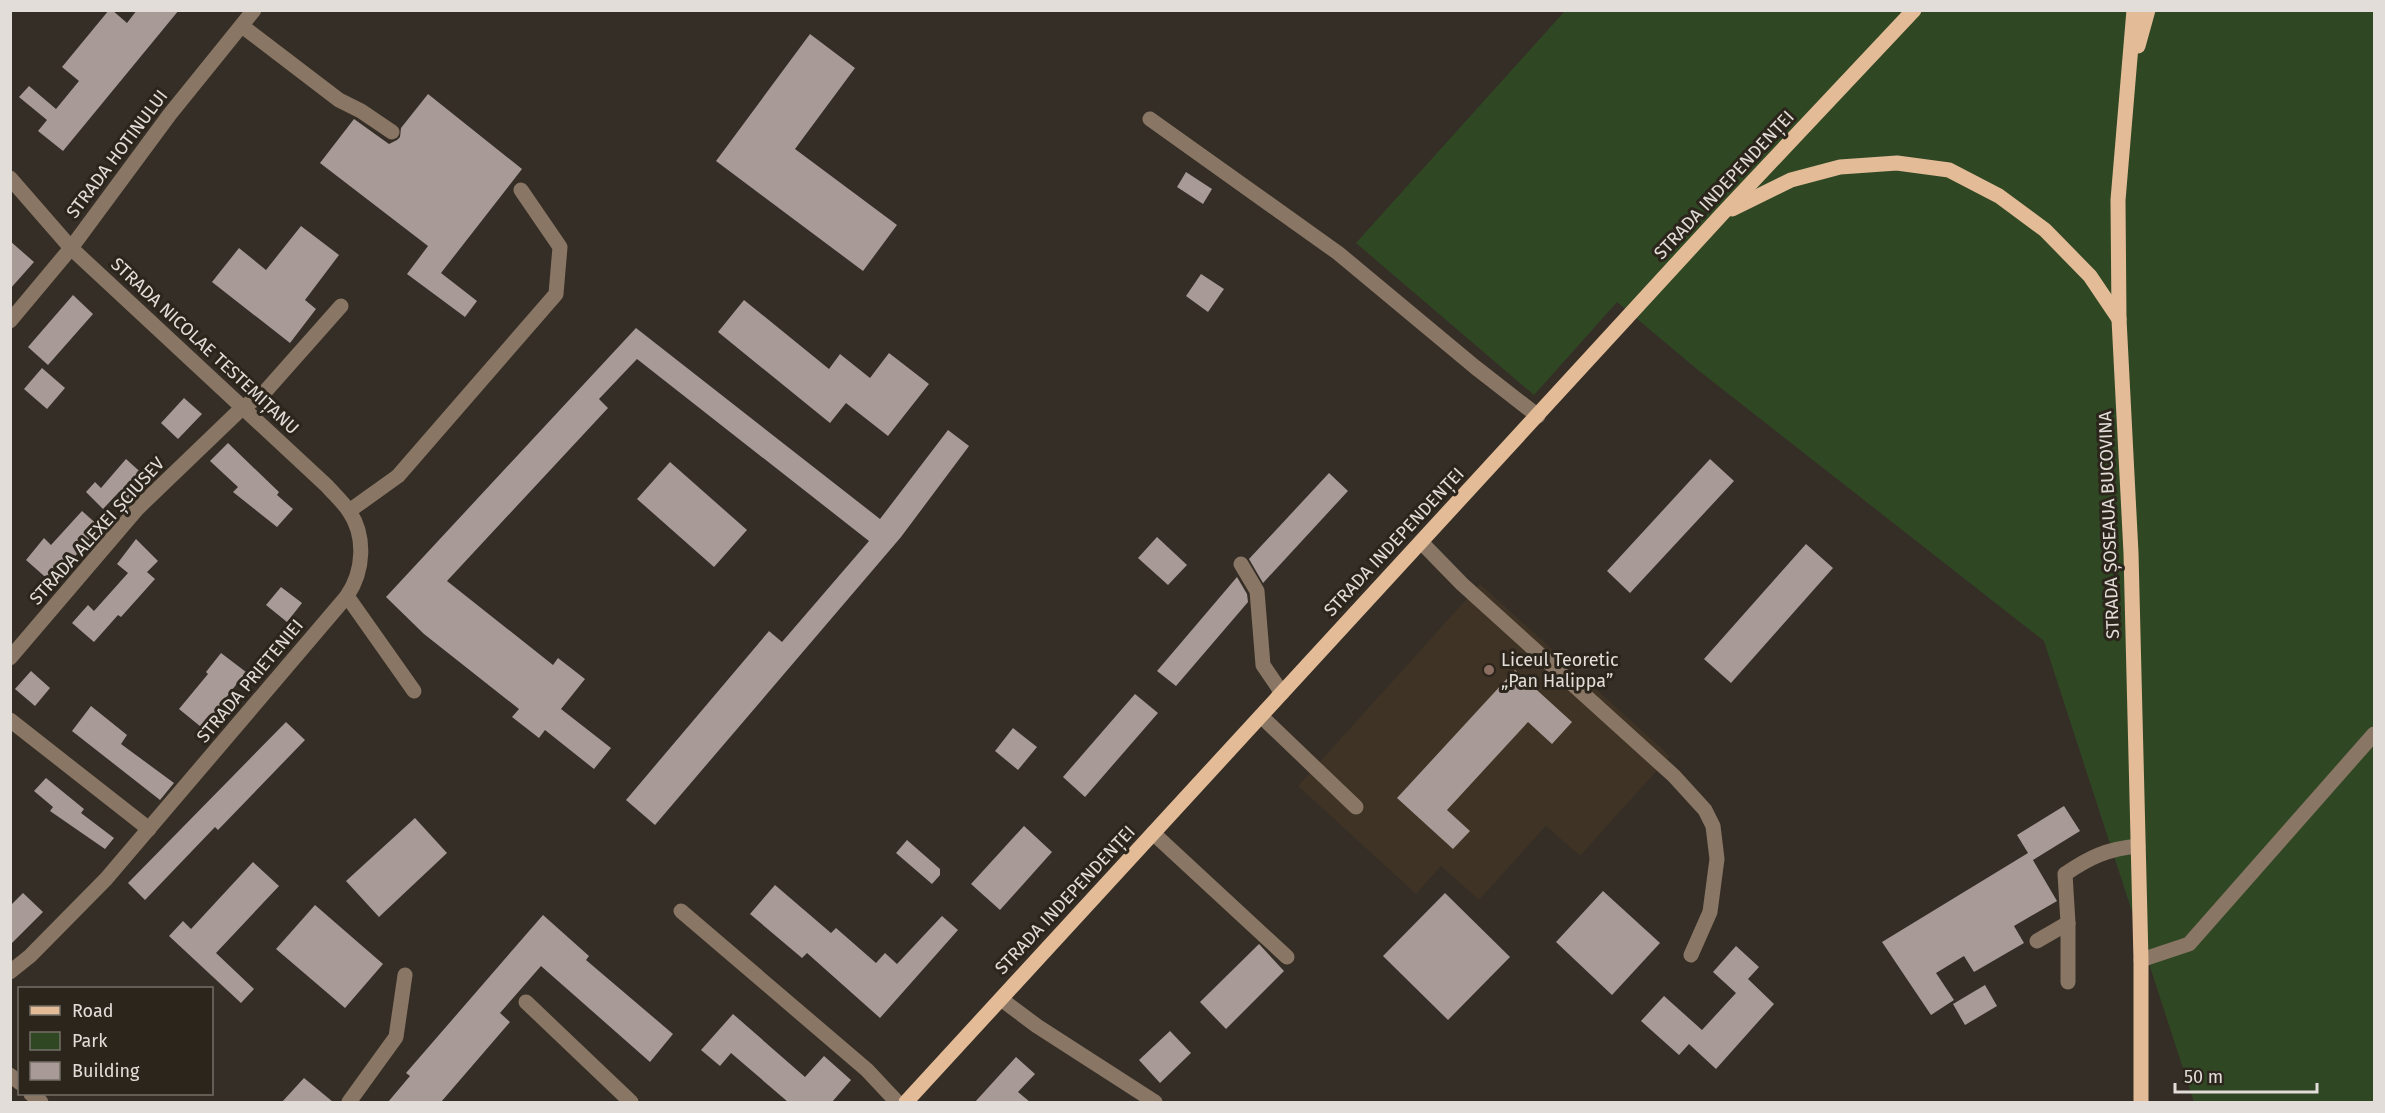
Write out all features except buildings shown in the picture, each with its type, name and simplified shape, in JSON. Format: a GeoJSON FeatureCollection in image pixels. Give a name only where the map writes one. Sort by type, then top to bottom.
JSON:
{"type":"FeatureCollection","features":[{"type":"Feature","properties":{"kind":"main road","name":"STRADA INDEPENDENȚEI"},"geometry":{"type":"LineString","coordinates":[[906,1102],[1724,213],[1914,10]]}},
{"type":"Feature","properties":{"kind":"main road","name":"STRADA ȘOSEAUA BUCOVINA"},"geometry":{"type":"LineString","coordinates":[[2134,10],[2118,200],[2119,319],[2131,553],[2141,960],[2142,1102]]}},
{"type":"Feature","properties":{"kind":"main road","name":"STRADA ȘOSEAUA BUCOVINA"},"geometry":{"type":"LineString","coordinates":[[2127,90],[2148,10]]}},
{"type":"Feature","properties":{"kind":"main road"},"geometry":{"type":"LineString","coordinates":[[1724,213],[1791,180],[1840,167],[1897,163],[1949,170],[2000,196],[2045,231],[2090,276],[2119,319]]}},
{"type":"Feature","properties":{"kind":"street","name":"STRADA HOTINULUI"},"geometry":{"type":"LineString","coordinates":[[10,321],[71,248],[170,114],[254,10]]}},
{"type":"Feature","properties":{"kind":"street"},"geometry":{"type":"LineString","coordinates":[[242,26],[339,100],[361,111],[392,132]]}},
{"type":"Feature","properties":{"kind":"street"},"geometry":{"type":"LineString","coordinates":[[1150,119],[1338,253],[1475,367],[1538,416]]}},
{"type":"Feature","properties":{"kind":"street","name":"STRADA NICOLAE TESTEMIȚANU"},"geometry":{"type":"LineString","coordinates":[[10,178],[71,248],[327,486],[349,511],[358,529],[362,548]]}},
{"type":"Feature","properties":{"kind":"street"},"geometry":{"type":"LineString","coordinates":[[349,511],[398,477],[555,294],[560,247],[521,190]]}},
{"type":"Feature","properties":{"kind":"street","name":"STRADA ALEXEI ȘCIUSEV"},"geometry":{"type":"LineString","coordinates":[[10,658],[138,508],[242,408],[263,394],[341,306]]}},
{"type":"Feature","properties":{"kind":"street"},"geometry":{"type":"LineString","coordinates":[[1421,542],[1462,584],[1674,776],[1705,810],[1713,826],[1716,859],[1710,912],[1691,955]]}},
{"type":"Feature","properties":{"kind":"street","name":"STRADA PRIETENIEI"},"geometry":{"type":"LineString","coordinates":[[10,972],[30,956],[150,829],[347,596],[358,570],[362,548]]}},
{"type":"Feature","properties":{"kind":"street"},"geometry":{"type":"LineString","coordinates":[[1241,564],[1257,591],[1263,665],[1282,693]]}},
{"type":"Feature","properties":{"kind":"street"},"geometry":{"type":"LineString","coordinates":[[347,596],[414,690]]}},
{"type":"Feature","properties":{"kind":"street"},"geometry":{"type":"LineString","coordinates":[[1261,716],[1356,807]]}},
{"type":"Feature","properties":{"kind":"street"},"geometry":{"type":"LineString","coordinates":[[10,720],[150,829]]}},
{"type":"Feature","properties":{"kind":"street"},"geometry":{"type":"LineString","coordinates":[[2141,960],[2189,944],[2374,734]]}},
{"type":"Feature","properties":{"kind":"street"},"geometry":{"type":"LineString","coordinates":[[1153,833],[1287,957]]}},
{"type":"Feature","properties":{"kind":"street"},"geometry":{"type":"LineString","coordinates":[[2068,982],[2065,873],[2090,857],[2117,848],[2138,846]]}},
{"type":"Feature","properties":{"kind":"street"},"geometry":{"type":"LineString","coordinates":[[681,911],[867,1070],[897,1102]]}},
{"type":"Feature","properties":{"kind":"street"},"geometry":{"type":"LineString","coordinates":[[2037,941],[2068,923]]}},
{"type":"Feature","properties":{"kind":"street"},"geometry":{"type":"LineString","coordinates":[[353,1098],[396,1037],[405,975]]}},
{"type":"Feature","properties":{"kind":"street"},"geometry":{"type":"LineString","coordinates":[[1001,999],[1037,1026],[1155,1102]]}},
{"type":"Feature","properties":{"kind":"street"},"geometry":{"type":"LineString","coordinates":[[525,1002],[630,1102]]}},
{"type":"Feature","properties":{"kind":"shaded area","name":"Liceul Teoretic „Pan Halippa”"},"geometry":{"type":"Polygon","coordinates":[[[1480,584],[1670,756],[1580,856],[1546,826],[1479,900],[1441,866],[1416,894],[1298,786],[1480,584]]]}},
{"type":"Feature","properties":{"kind":"green space"},"geometry":{"type":"Polygon","coordinates":[[[1565,11],[2374,11],[2374,1102],[2194,1102],[2044,641],[1698,370],[1617,302],[1534,395],[1356,243],[1565,11]]]}},
{"type":"Feature","properties":{"kind":"place","name":"Liceul Teoretic „Pan Halippa”"},"geometry":{"type":"Point","coordinates":[1489,670]}}]}
